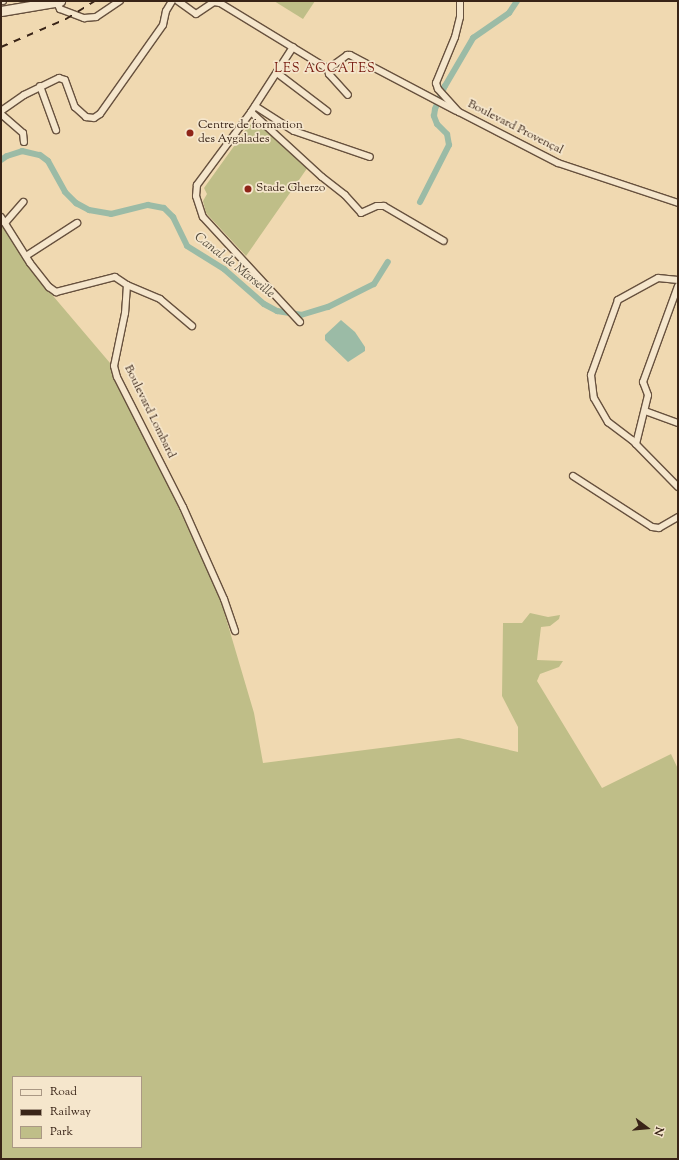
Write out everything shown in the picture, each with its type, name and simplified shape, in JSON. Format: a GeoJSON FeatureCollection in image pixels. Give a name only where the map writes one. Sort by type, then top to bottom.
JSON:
{"type":"FeatureCollection","features":[{"type":"Feature","properties":{"kind":"main road"},"geometry":{"type":"LineString","coordinates":[[1,11],[36,2],[58,1]]}},
{"type":"Feature","properties":{"kind":"street"},"geometry":{"type":"LineString","coordinates":[[58,1],[60,9],[84,18],[96,16],[120,1]]}},
{"type":"Feature","properties":{"kind":"street"},"geometry":{"type":"LineString","coordinates":[[1,111],[40,86],[59,78],[66,80],[75,107],[86,118],[94,118],[100,114],[163,25],[166,11],[172,1]]}},
{"type":"Feature","properties":{"kind":"street"},"geometry":{"type":"LineString","coordinates":[[178,1],[196,14],[214,2],[220,3],[328,69]]}},
{"type":"Feature","properties":{"kind":"street","name":"Boulevard Provençal"},"geometry":{"type":"LineString","coordinates":[[460,1],[456,31],[437,78],[438,89],[460,112],[558,163],[678,203]]}},
{"type":"Feature","properties":{"kind":"street"},"geometry":{"type":"LineString","coordinates":[[293,47],[253,109],[197,185],[198,206],[215,230],[289,308],[300,322]]}},
{"type":"Feature","properties":{"kind":"street"},"geometry":{"type":"LineString","coordinates":[[328,69],[347,55],[350,55],[433,101],[460,112]]}},
{"type":"Feature","properties":{"kind":"street"},"geometry":{"type":"LineString","coordinates":[[328,69],[328,74],[348,95]]}},
{"type":"Feature","properties":{"kind":"street"},"geometry":{"type":"LineString","coordinates":[[277,73],[327,111]]}},
{"type":"Feature","properties":{"kind":"street"},"geometry":{"type":"LineString","coordinates":[[40,86],[56,130]]}},
{"type":"Feature","properties":{"kind":"street"},"geometry":{"type":"LineString","coordinates":[[253,109],[294,130],[370,157]]}},
{"type":"Feature","properties":{"kind":"street"},"geometry":{"type":"LineString","coordinates":[[253,109],[322,178],[345,195],[362,214],[377,206],[384,206],[444,241]]}},
{"type":"Feature","properties":{"kind":"street"},"geometry":{"type":"LineString","coordinates":[[1,114],[23,133],[24,142]]}},
{"type":"Feature","properties":{"kind":"street"},"geometry":{"type":"LineString","coordinates":[[5,223],[23,202]]}},
{"type":"Feature","properties":{"kind":"street"},"geometry":{"type":"LineString","coordinates":[[1,217],[26,256],[49,287],[56,292],[115,276],[126,285],[160,298],[192,326]]}},
{"type":"Feature","properties":{"kind":"street"},"geometry":{"type":"LineString","coordinates":[[26,256],[77,223]]}},
{"type":"Feature","properties":{"kind":"street"},"geometry":{"type":"LineString","coordinates":[[678,280],[658,278],[618,300],[590,375],[594,398],[600,412],[608,422],[636,444],[678,487]]}},
{"type":"Feature","properties":{"kind":"street","name":"Boulevard Lombard"},"geometry":{"type":"LineString","coordinates":[[126,285],[125,314],[114,366],[117,377],[183,507],[224,599],[235,631]]}},
{"type":"Feature","properties":{"kind":"street"},"geometry":{"type":"LineString","coordinates":[[636,444],[648,395],[643,382],[678,286]]}},
{"type":"Feature","properties":{"kind":"street"},"geometry":{"type":"LineString","coordinates":[[645,410],[678,423]]}},
{"type":"Feature","properties":{"kind":"street"},"geometry":{"type":"LineString","coordinates":[[573,476],[652,527],[659,528],[678,517]]}},
{"type":"Feature","properties":{"kind":"green space"},"geometry":{"type":"Polygon","coordinates":[[[274,1],[315,1],[303,19],[274,1]]]}},
{"type":"Feature","properties":{"kind":"green space","name":"Stade Gherzo"},"geometry":{"type":"Polygon","coordinates":[[[252,121],[256,121],[308,167],[246,256],[206,213],[203,201],[207,194],[204,188],[252,121]]]}},
{"type":"Feature","properties":{"kind":"green space"},"geometry":{"type":"Polygon","coordinates":[[[1,223],[37,277],[110,363],[111,369],[168,485],[220,598],[254,713],[263,763],[459,738],[518,752],[518,727],[502,696],[503,623],[522,623],[530,613],[548,617],[560,615],[559,619],[550,626],[541,627],[537,660],[563,661],[559,667],[540,674],[537,681],[602,788],[671,754],[678,769],[678,1159],[1,1159],[1,223]]]}},
{"type":"Feature","properties":{"kind":"shaded area"},"geometry":{"type":"Polygon","coordinates":[[[341,320],[355,332],[365,347],[365,351],[348,362],[325,340],[325,335],[341,320]]]}},
{"type":"Feature","properties":{"kind":"waterway","name":"Canal de Marseille"},"geometry":{"type":"LineString","coordinates":[[420,202],[449,145],[447,134],[437,124],[434,116],[435,109],[445,86],[473,38],[509,13],[517,1]]}},
{"type":"Feature","properties":{"kind":"waterway","name":"Canal de Marseille"},"geometry":{"type":"LineString","coordinates":[[1,160],[7,156],[22,151],[40,155],[48,161],[65,192],[76,203],[89,210],[111,214],[148,205],[164,208],[173,217],[187,246],[224,269],[264,304],[277,311],[301,315],[328,307],[374,284],[388,262]]}},
{"type":"Feature","properties":{"kind":"railway"},"geometry":{"type":"LineString","coordinates":[[1,47],[66,19],[95,1]]}},
{"type":"Feature","properties":{"kind":"place","name":"Centre de formation des Aygalades"},"geometry":{"type":"Point","coordinates":[190,133]}},
{"type":"Feature","properties":{"kind":"place","name":"Stade Gherzo"},"geometry":{"type":"Point","coordinates":[248,189]}},
{"type":"Feature","properties":{"kind":"district","name":"LES ACCATES"},"geometry":{"type":"Point","coordinates":[325,69]}}]}
